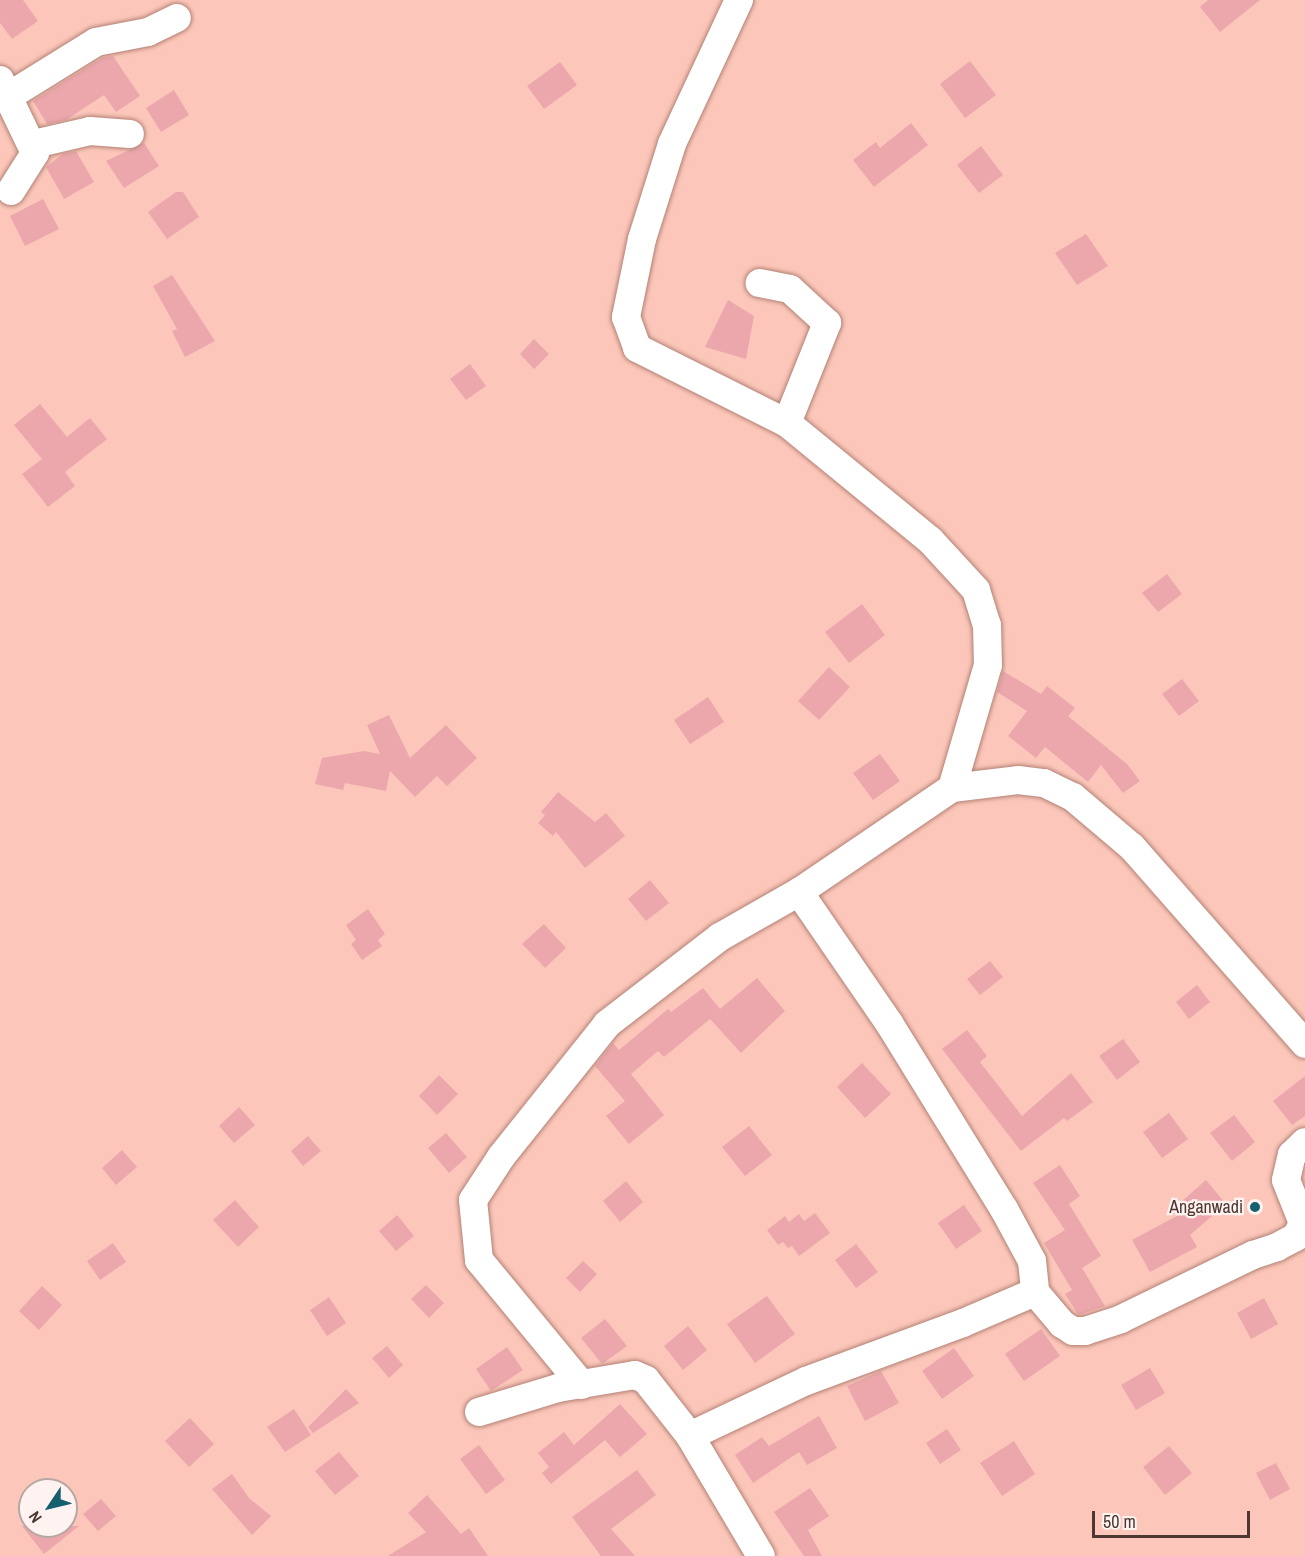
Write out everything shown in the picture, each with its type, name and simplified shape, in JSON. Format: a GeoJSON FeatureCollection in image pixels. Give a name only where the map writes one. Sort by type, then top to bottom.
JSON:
{"type":"FeatureCollection","features":[{"type":"Feature","properties":{"kind":"street"},"geometry":{"type":"LineString","coordinates":[[739,0],[672,144],[642,238],[626,317],[638,348],[788,423],[930,540],[976,590],[987,625],[988,665],[952,788]]}},
{"type":"Feature","properties":{"kind":"street"},"geometry":{"type":"LineString","coordinates":[[11,191],[35,153],[34,144],[4,88],[96,42],[148,32],[177,18]]}},
{"type":"Feature","properties":{"kind":"street"},"geometry":{"type":"LineString","coordinates":[[34,144],[90,131],[130,134]]}},
{"type":"Feature","properties":{"kind":"street"},"geometry":{"type":"LineString","coordinates":[[760,283],[790,289],[828,323],[788,423]]}},
{"type":"Feature","properties":{"kind":"street"},"geometry":{"type":"LineString","coordinates":[[582,1385],[479,1260],[473,1200],[501,1157],[607,1024],[720,937],[799,892],[952,788],[1018,780],[1044,783],[1073,797],[1132,847],[1305,1044]]}},
{"type":"Feature","properties":{"kind":"street"},"geometry":{"type":"LineString","coordinates":[[799,892],[889,1023],[1004,1209],[1032,1261],[1035,1292],[1062,1324],[1073,1331],[1085,1331],[1120,1319],[1296,1237],[1304,1224],[1286,1180],[1292,1155],[1305,1142]]}},
{"type":"Feature","properties":{"kind":"street"},"geometry":{"type":"LineString","coordinates":[[690,1436],[806,1381],[1035,1292]]}},
{"type":"Feature","properties":{"kind":"street"},"geometry":{"type":"LineString","coordinates":[[479,1412],[558,1388],[635,1375],[646,1380],[690,1436],[761,1556]]}},
{"type":"Feature","properties":{"kind":"building"},"geometry":{"type":"Polygon","coordinates":[[[0,0],[23,0],[38,21],[12,39],[0,23],[0,0]]]}},
{"type":"Feature","properties":{"kind":"building"},"geometry":{"type":"Polygon","coordinates":[[[1208,0],[1260,0],[1220,32],[1200,7],[1208,0]]]}},
{"type":"Feature","properties":{"kind":"building"},"geometry":{"type":"Polygon","coordinates":[[[113,56],[140,96],[116,112],[104,95],[66,120],[47,124],[33,101],[102,58],[113,56]]]}},
{"type":"Feature","properties":{"kind":"building"},"geometry":{"type":"Polygon","coordinates":[[[970,61],[996,95],[965,118],[940,84],[970,61]]]}},
{"type":"Feature","properties":{"kind":"building"},"geometry":{"type":"Polygon","coordinates":[[[560,62],[577,85],[544,109],[527,86],[560,62]]]}},
{"type":"Feature","properties":{"kind":"building"},"geometry":{"type":"Polygon","coordinates":[[[174,90],[189,115],[161,132],[146,108],[174,90]]]}},
{"type":"Feature","properties":{"kind":"building"},"geometry":{"type":"Polygon","coordinates":[[[911,123],[928,145],[874,187],[853,160],[876,142],[880,148],[911,123]]]}},
{"type":"Feature","properties":{"kind":"building"},"geometry":{"type":"Polygon","coordinates":[[[144,143],[159,166],[124,188],[106,161],[144,143]]]}},
{"type":"Feature","properties":{"kind":"building"},"geometry":{"type":"Polygon","coordinates":[[[981,146],[1003,175],[979,193],[957,165],[981,146]]]}},
{"type":"Feature","properties":{"kind":"building"},"geometry":{"type":"Polygon","coordinates":[[[76,151],[94,182],[64,199],[46,167],[63,154],[76,151]]]}},
{"type":"Feature","properties":{"kind":"building"},"geometry":{"type":"Polygon","coordinates":[[[176,192],[183,192],[199,217],[167,239],[148,212],[176,192]]]}},
{"type":"Feature","properties":{"kind":"building"},"geometry":{"type":"Polygon","coordinates":[[[43,199],[59,229],[25,246],[10,216],[43,199]]]}},
{"type":"Feature","properties":{"kind":"building"},"geometry":{"type":"Polygon","coordinates":[[[1086,234],[1108,266],[1077,285],[1055,253],[1086,234]]]}},
{"type":"Feature","properties":{"kind":"building"},"geometry":{"type":"Polygon","coordinates":[[[172,275],[215,341],[185,357],[172,331],[177,329],[153,286],[172,275]]]}},
{"type":"Feature","properties":{"kind":"building"},"geometry":{"type":"Polygon","coordinates":[[[728,300],[754,316],[746,359],[705,347],[728,300]]]}},
{"type":"Feature","properties":{"kind":"building"},"geometry":{"type":"Polygon","coordinates":[[[534,339],[549,354],[534,369],[520,354],[534,339]]]}},
{"type":"Feature","properties":{"kind":"building"},"geometry":{"type":"Polygon","coordinates":[[[470,364],[486,386],[466,400],[450,379],[470,364]]]}},
{"type":"Feature","properties":{"kind":"building"},"geometry":{"type":"Polygon","coordinates":[[[40,404],[67,437],[90,418],[107,439],[65,472],[75,486],[48,507],[22,474],[42,459],[14,425],[40,404]]]}},
{"type":"Feature","properties":{"kind":"building"},"geometry":{"type":"Polygon","coordinates":[[[1167,574],[1182,594],[1158,612],[1142,593],[1167,574]]]}},
{"type":"Feature","properties":{"kind":"building"},"geometry":{"type":"Polygon","coordinates":[[[862,604],[885,635],[849,663],[825,632],[862,604]]]}},
{"type":"Feature","properties":{"kind":"building"},"geometry":{"type":"Polygon","coordinates":[[[829,667],[850,687],[819,720],[798,701],[829,667]]]}},
{"type":"Feature","properties":{"kind":"building"},"geometry":{"type":"Polygon","coordinates":[[[1003,671],[1041,694],[1047,686],[1075,708],[1068,716],[1127,764],[1140,781],[1123,793],[1101,765],[1088,782],[1045,747],[1036,758],[1008,736],[1027,711],[997,692],[1003,671]]]}},
{"type":"Feature","properties":{"kind":"building"},"geometry":{"type":"Polygon","coordinates":[[[1182,679],[1199,701],[1179,716],[1162,694],[1182,679]]]}},
{"type":"Feature","properties":{"kind":"building"},"geometry":{"type":"Polygon","coordinates":[[[708,697],[724,722],[690,744],[674,720],[708,697]]]}},
{"type":"Feature","properties":{"kind":"building"},"geometry":{"type":"Polygon","coordinates":[[[389,715],[410,758],[446,725],[477,758],[447,786],[437,776],[415,797],[390,771],[386,791],[345,783],[343,790],[315,784],[322,758],[364,751],[380,754],[367,725],[389,715]]]}},
{"type":"Feature","properties":{"kind":"building"},"geometry":{"type":"Polygon","coordinates":[[[880,754],[900,781],[873,800],[853,773],[880,754]]]}},
{"type":"Feature","properties":{"kind":"building"},"geometry":{"type":"Polygon","coordinates":[[[558,792],[595,822],[606,813],[625,836],[585,868],[556,832],[553,836],[538,823],[545,815],[541,812],[558,792]]]}},
{"type":"Feature","properties":{"kind":"building"},"geometry":{"type":"Polygon","coordinates":[[[650,880],[669,903],[646,921],[628,899],[650,880]]]}},
{"type":"Feature","properties":{"kind":"building"},"geometry":{"type":"Polygon","coordinates":[[[368,909],[385,934],[378,940],[382,946],[362,960],[351,944],[356,940],[346,925],[368,909]]]}},
{"type":"Feature","properties":{"kind":"building"},"geometry":{"type":"Polygon","coordinates":[[[544,924],[566,948],[545,968],[522,944],[544,924]]]}},
{"type":"Feature","properties":{"kind":"building"},"geometry":{"type":"Polygon","coordinates":[[[990,961],[1003,977],[980,995],[967,979],[990,961]]]}},
{"type":"Feature","properties":{"kind":"building"},"geometry":{"type":"Polygon","coordinates":[[[757,978],[785,1011],[741,1053],[710,1019],[664,1057],[658,1051],[631,1074],[664,1115],[629,1144],[606,1116],[625,1101],[595,1066],[613,1043],[619,1050],[668,1009],[671,1012],[703,988],[720,1009],[757,978]]]}},
{"type":"Feature","properties":{"kind":"building"},"geometry":{"type":"Polygon","coordinates":[[[1197,985],[1210,1002],[1189,1019],[1176,1002],[1197,985]]]}},
{"type":"Feature","properties":{"kind":"building"},"geometry":{"type":"Polygon","coordinates":[[[967,1030],[987,1056],[980,1062],[1022,1116],[1071,1073],[1093,1102],[1067,1121],[1064,1118],[1021,1151],[942,1049],[967,1030]]]}},
{"type":"Feature","properties":{"kind":"building"},"geometry":{"type":"Polygon","coordinates":[[[1123,1039],[1140,1062],[1117,1080],[1099,1056],[1123,1039]]]}},
{"type":"Feature","properties":{"kind":"building"},"geometry":{"type":"Polygon","coordinates":[[[862,1063],[891,1094],[865,1118],[837,1087],[862,1063]]]}},
{"type":"Feature","properties":{"kind":"building"},"geometry":{"type":"Polygon","coordinates":[[[439,1075],[458,1094],[437,1115],[419,1096],[439,1075]]]}},
{"type":"Feature","properties":{"kind":"building"},"geometry":{"type":"Polygon","coordinates":[[[1305,1076],[1305,1116],[1292,1125],[1273,1101],[1305,1076]]]}},
{"type":"Feature","properties":{"kind":"building"},"geometry":{"type":"Polygon","coordinates":[[[239,1107],[255,1125],[234,1143],[219,1126],[239,1107]]]}},
{"type":"Feature","properties":{"kind":"building"},"geometry":{"type":"Polygon","coordinates":[[[1169,1113],[1188,1139],[1162,1158],[1143,1132],[1169,1113]]]}},
{"type":"Feature","properties":{"kind":"building"},"geometry":{"type":"Polygon","coordinates":[[[1234,1115],[1255,1142],[1232,1161],[1210,1133],[1234,1115]]]}},
{"type":"Feature","properties":{"kind":"building"},"geometry":{"type":"Polygon","coordinates":[[[749,1126],[772,1155],[745,1176],[722,1147],[749,1126]]]}},
{"type":"Feature","properties":{"kind":"building"},"geometry":{"type":"Polygon","coordinates":[[[446,1133],[467,1157],[449,1173],[428,1148],[446,1133]]]}},
{"type":"Feature","properties":{"kind":"building"},"geometry":{"type":"Polygon","coordinates":[[[308,1136],[321,1151],[303,1166],[291,1151],[308,1136]]]}},
{"type":"Feature","properties":{"kind":"building"},"geometry":{"type":"Polygon","coordinates":[[[122,1150],[137,1167],[116,1185],[102,1168],[122,1150]]]}},
{"type":"Feature","properties":{"kind":"building"},"geometry":{"type":"Polygon","coordinates":[[[1060,1165],[1080,1196],[1069,1204],[1101,1256],[1082,1268],[1105,1306],[1082,1314],[1078,1314],[1065,1294],[1072,1290],[1044,1243],[1065,1230],[1033,1183],[1060,1165]]]}},
{"type":"Feature","properties":{"kind":"building"},"geometry":{"type":"Polygon","coordinates":[[[1206,1180],[1226,1204],[1190,1235],[1197,1247],[1150,1272],[1132,1240],[1188,1210],[1181,1202],[1206,1180]]]}},
{"type":"Feature","properties":{"kind":"building"},"geometry":{"type":"Polygon","coordinates":[[[626,1181],[643,1202],[620,1222],[603,1201],[626,1181]]]}},
{"type":"Feature","properties":{"kind":"building"},"geometry":{"type":"Polygon","coordinates":[[[235,1200],[259,1227],[238,1247],[213,1220],[235,1200]]]}},
{"type":"Feature","properties":{"kind":"building"},"geometry":{"type":"Polygon","coordinates":[[[964,1205],[982,1231],[956,1249],[938,1223],[964,1205]]]}},
{"type":"Feature","properties":{"kind":"building"},"geometry":{"type":"Polygon","coordinates":[[[815,1213],[830,1233],[799,1256],[792,1246],[788,1248],[783,1242],[778,1245],[767,1230],[785,1216],[789,1222],[799,1214],[804,1221],[815,1213]]]}},
{"type":"Feature","properties":{"kind":"building"},"geometry":{"type":"Polygon","coordinates":[[[397,1215],[414,1236],[396,1251],[379,1231],[397,1215]]]}},
{"type":"Feature","properties":{"kind":"building"},"geometry":{"type":"Polygon","coordinates":[[[113,1243],[126,1262],[100,1280],[87,1261],[113,1243]]]}},
{"type":"Feature","properties":{"kind":"building"},"geometry":{"type":"Polygon","coordinates":[[[856,1244],[878,1272],[856,1288],[835,1260],[856,1244]]]}},
{"type":"Feature","properties":{"kind":"building"},"geometry":{"type":"Polygon","coordinates":[[[583,1261],[597,1274],[580,1292],[566,1278],[583,1261]]]}},
{"type":"Feature","properties":{"kind":"building"},"geometry":{"type":"Polygon","coordinates":[[[426,1285],[444,1303],[429,1318],[411,1299],[426,1285]]]}},
{"type":"Feature","properties":{"kind":"building"},"geometry":{"type":"Polygon","coordinates":[[[42,1286],[62,1305],[39,1330],[19,1311],[42,1286]]]}},
{"type":"Feature","properties":{"kind":"building"},"geometry":{"type":"Polygon","coordinates":[[[767,1296],[795,1334],[755,1363],[727,1324],[767,1296]]]}},
{"type":"Feature","properties":{"kind":"building"},"geometry":{"type":"Polygon","coordinates":[[[329,1297],[346,1323],[327,1336],[310,1310],[329,1297]]]}},
{"type":"Feature","properties":{"kind":"building"},"geometry":{"type":"Polygon","coordinates":[[[1264,1298],[1278,1324],[1251,1339],[1237,1313],[1264,1298]]]}},
{"type":"Feature","properties":{"kind":"building"},"geometry":{"type":"Polygon","coordinates":[[[605,1319],[627,1346],[602,1364],[581,1338],[605,1319]]]}},
{"type":"Feature","properties":{"kind":"building"},"geometry":{"type":"Polygon","coordinates":[[[688,1326],[707,1350],[683,1370],[664,1346],[688,1326]]]}},
{"type":"Feature","properties":{"kind":"building"},"geometry":{"type":"Polygon","coordinates":[[[1041,1329],[1060,1356],[1024,1381],[1005,1354],[1041,1329]]]}},
{"type":"Feature","properties":{"kind":"building"},"geometry":{"type":"Polygon","coordinates":[[[387,1346],[403,1365],[389,1378],[372,1358],[387,1346]]]}},
{"type":"Feature","properties":{"kind":"building"},"geometry":{"type":"Polygon","coordinates":[[[507,1347],[523,1370],[491,1391],[476,1369],[507,1347]]]}},
{"type":"Feature","properties":{"kind":"building"},"geometry":{"type":"Polygon","coordinates":[[[954,1348],[974,1376],[942,1399],[922,1371],[954,1348]]]}},
{"type":"Feature","properties":{"kind":"building"},"geometry":{"type":"Polygon","coordinates":[[[1150,1368],[1165,1393],[1136,1410],[1121,1385],[1150,1368]]]}},
{"type":"Feature","properties":{"kind":"building"},"geometry":{"type":"Polygon","coordinates":[[[881,1371],[899,1403],[865,1421],[847,1386],[881,1371]]]}},
{"type":"Feature","properties":{"kind":"building"},"geometry":{"type":"Polygon","coordinates":[[[346,1389],[359,1403],[313,1433],[308,1427],[346,1389]]]}},
{"type":"Feature","properties":{"kind":"building"},"geometry":{"type":"Polygon","coordinates":[[[620,1404],[647,1434],[620,1457],[605,1440],[551,1484],[542,1473],[549,1467],[538,1453],[564,1432],[574,1445],[620,1404]]]}},
{"type":"Feature","properties":{"kind":"building"},"geometry":{"type":"Polygon","coordinates":[[[294,1409],[311,1435],[285,1452],[267,1427],[294,1409]]]}},
{"type":"Feature","properties":{"kind":"building"},"geometry":{"type":"Polygon","coordinates":[[[819,1416],[837,1448],[807,1465],[799,1452],[753,1483],[735,1455],[762,1437],[769,1446],[819,1416]]]}},
{"type":"Feature","properties":{"kind":"building"},"geometry":{"type":"Polygon","coordinates":[[[190,1418],[214,1444],[189,1467],[165,1441],[190,1418]]]}},
{"type":"Feature","properties":{"kind":"building"},"geometry":{"type":"Polygon","coordinates":[[[947,1429],[961,1450],[940,1464],[926,1443],[947,1429]]]}},
{"type":"Feature","properties":{"kind":"building"},"geometry":{"type":"Polygon","coordinates":[[[1014,1441],[1035,1474],[1002,1496],[980,1463],[1014,1441]]]}},
{"type":"Feature","properties":{"kind":"building"},"geometry":{"type":"Polygon","coordinates":[[[479,1445],[505,1480],[486,1494],[460,1459],[479,1445]]]}},
{"type":"Feature","properties":{"kind":"building"},"geometry":{"type":"Polygon","coordinates":[[[1169,1446],[1192,1473],[1165,1495],[1143,1467],[1169,1446]]]}},
{"type":"Feature","properties":{"kind":"building"},"geometry":{"type":"Polygon","coordinates":[[[339,1452],[359,1476],[335,1495],[315,1471],[339,1452]]]}},
{"type":"Feature","properties":{"kind":"building"},"geometry":{"type":"Polygon","coordinates":[[[1276,1463],[1290,1489],[1270,1500],[1256,1473],[1276,1463]]]}},
{"type":"Feature","properties":{"kind":"building"},"geometry":{"type":"Polygon","coordinates":[[[637,1470],[656,1495],[611,1529],[635,1556],[601,1556],[572,1517],[637,1470]]]}},
{"type":"Feature","properties":{"kind":"building"},"geometry":{"type":"Polygon","coordinates":[[[232,1474],[249,1498],[271,1516],[252,1535],[212,1489],[232,1474]]]}},
{"type":"Feature","properties":{"kind":"building"},"geometry":{"type":"Polygon","coordinates":[[[810,1488],[829,1516],[808,1530],[822,1556],[804,1556],[774,1512],[810,1488]]]}},
{"type":"Feature","properties":{"kind":"building"},"geometry":{"type":"Polygon","coordinates":[[[427,1495],[461,1534],[469,1528],[488,1556],[388,1556],[426,1532],[408,1513],[427,1495]]]}},
{"type":"Feature","properties":{"kind":"building"},"geometry":{"type":"Polygon","coordinates":[[[101,1499],[116,1516],[98,1531],[83,1514],[101,1499]]]}},
{"type":"Feature","properties":{"kind":"building"},"geometry":{"type":"Polygon","coordinates":[[[31,1538],[64,1538],[44,1554],[31,1538]]]}},
{"type":"Feature","properties":{"kind":"place","name":"Anganwadi"},"geometry":{"type":"Point","coordinates":[1255,1207]}}]}
